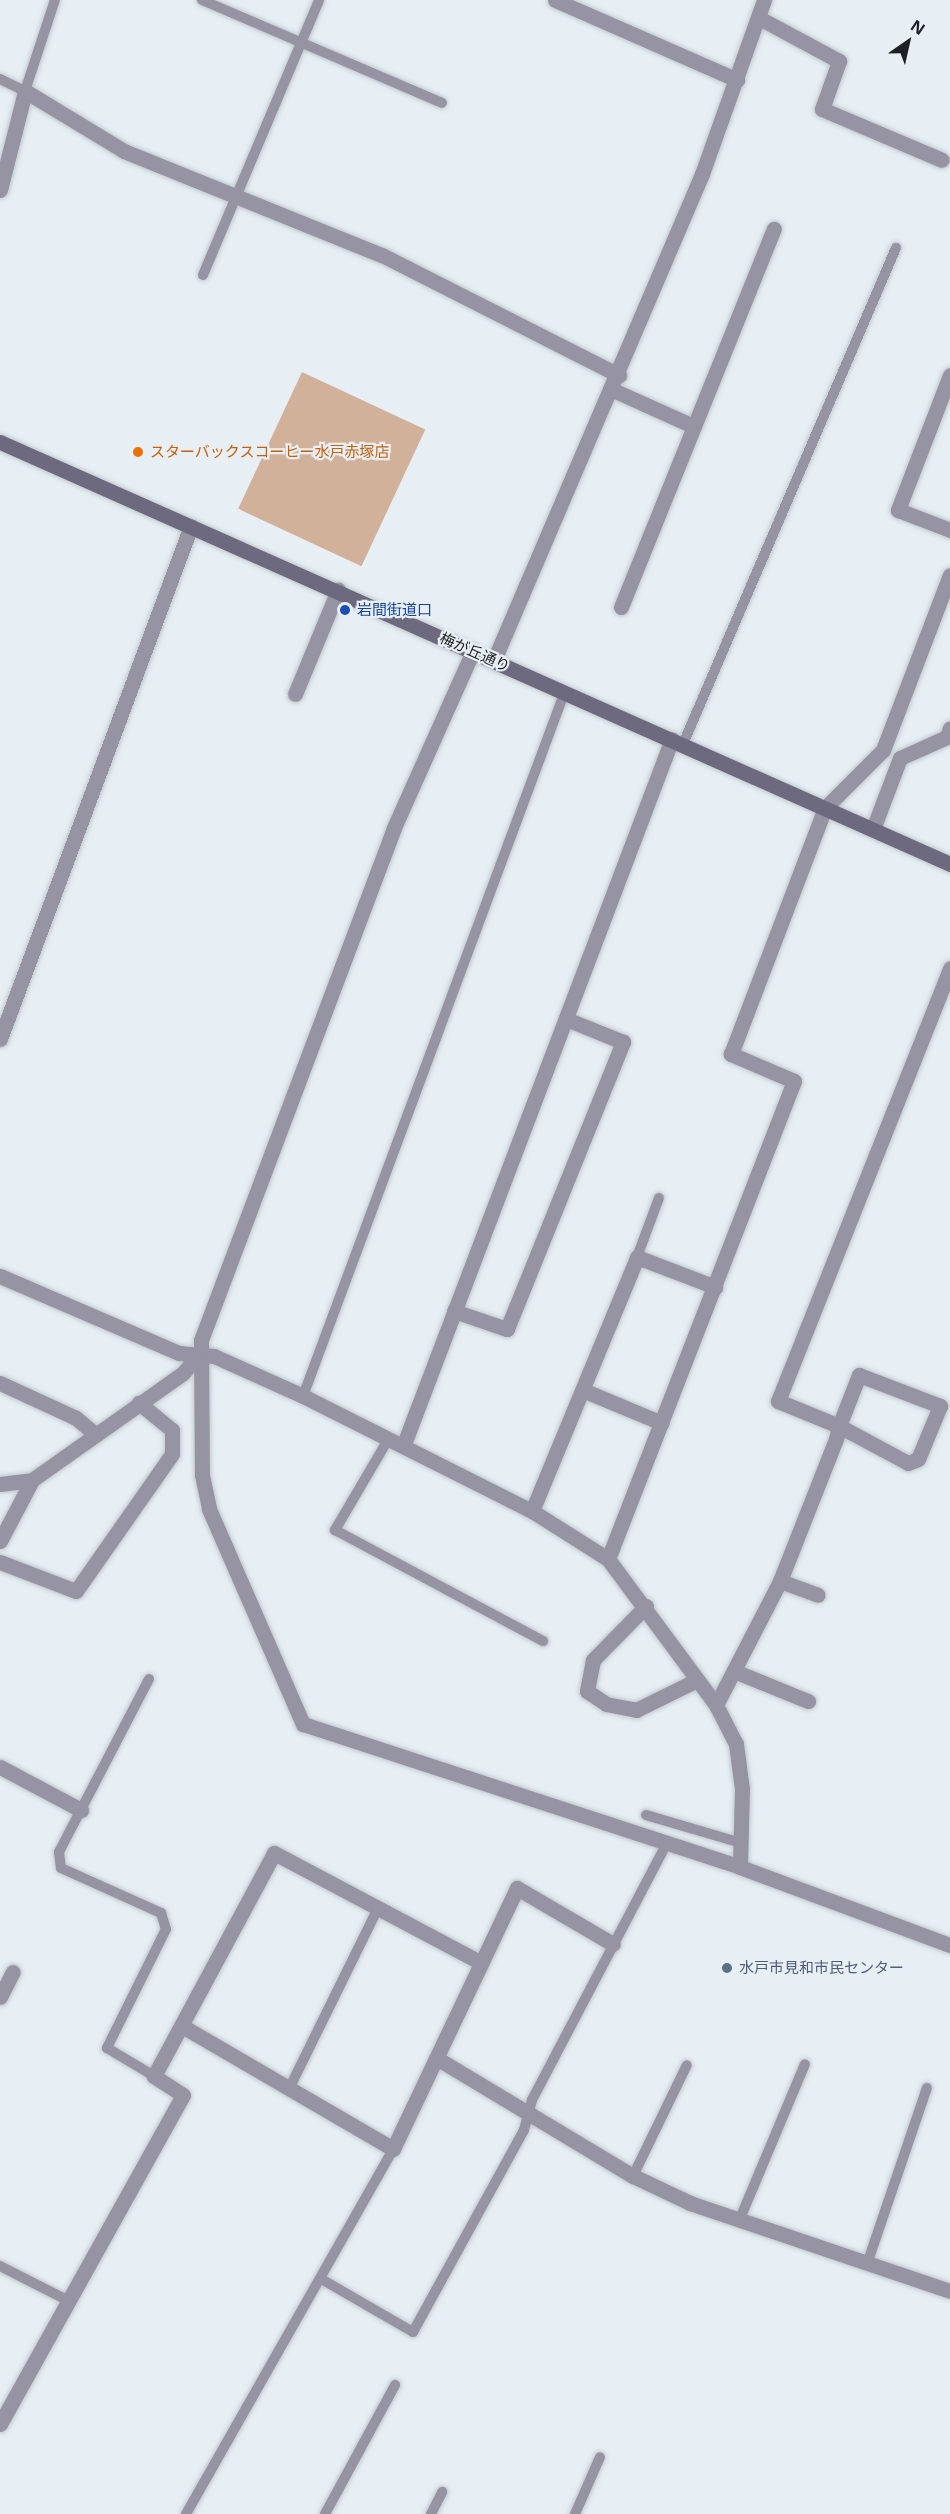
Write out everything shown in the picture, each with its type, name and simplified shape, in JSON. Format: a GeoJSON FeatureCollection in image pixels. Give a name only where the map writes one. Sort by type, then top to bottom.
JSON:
{"type":"FeatureCollection","features":[{"type":"Feature","properties":{"kind":"street"},"geometry":{"type":"LineString","coordinates":[[555,0],[737,80]]}},
{"type":"Feature","properties":{"kind":"street"},"geometry":{"type":"LineString","coordinates":[[494,660],[613,390],[737,80],[760,19],[764,0]]}},
{"type":"Feature","properties":{"kind":"street"},"geometry":{"type":"LineString","coordinates":[[760,19],[839,61],[822,109],[942,160]]}},
{"type":"Feature","properties":{"kind":"street"},"geometry":{"type":"LineString","coordinates":[[0,190],[25,91],[124,151],[238,195],[382,255],[619,375]]}},
{"type":"Feature","properties":{"kind":"street"},"geometry":{"type":"LineString","coordinates":[[621,608],[774,229]]}},
{"type":"Feature","properties":{"kind":"street"},"geometry":{"type":"LineString","coordinates":[[950,375],[898,510],[950,530]]}},
{"type":"Feature","properties":{"kind":"street"},"geometry":{"type":"LineString","coordinates":[[613,390],[693,426]]}},
{"type":"Feature","properties":{"kind":"street","name":"梅が丘通り"},"geometry":{"type":"LineString","coordinates":[[0,442],[338,590],[950,864]]}},
{"type":"Feature","properties":{"kind":"street"},"geometry":{"type":"LineString","coordinates":[[0,1039],[191,526]]}},
{"type":"Feature","properties":{"kind":"street"},"geometry":{"type":"LineString","coordinates":[[608,1559],[794,1081],[731,1054],[825,808],[883,750],[950,575]]}},
{"type":"Feature","properties":{"kind":"street"},"geometry":{"type":"LineString","coordinates":[[295,694],[338,590]]}},
{"type":"Feature","properties":{"kind":"street"},"geometry":{"type":"LineString","coordinates":[[0,1541],[32,1480],[183,1373],[199,1354],[394,828],[473,651]]}},
{"type":"Feature","properties":{"kind":"street"},"geometry":{"type":"LineString","coordinates":[[873,829],[900,758],[947,737],[950,728]]}},
{"type":"Feature","properties":{"kind":"street"},"geometry":{"type":"LineString","coordinates":[[397,1441],[454,1311],[566,1019],[677,742]]}},
{"type":"Feature","properties":{"kind":"street"},"geometry":{"type":"LineString","coordinates":[[716,1705],[780,1581],[839,1426],[859,1375],[940,1406],[927,1449],[909,1462],[839,1426],[778,1401],[950,968]]}},
{"type":"Feature","properties":{"kind":"street"},"geometry":{"type":"LineString","coordinates":[[454,1311],[507,1329],[623,1042],[566,1019]]}},
{"type":"Feature","properties":{"kind":"street"},"geometry":{"type":"LineString","coordinates":[[532,1511],[585,1391],[637,1257],[715,1287]]}},
{"type":"Feature","properties":{"kind":"street"},"geometry":{"type":"LineString","coordinates":[[0,1276],[179,1353],[199,1354],[303,1395],[532,1511],[608,1559],[646,1606],[716,1705],[736,1744],[742,1789],[738,1842],[740,1866]]}},
{"type":"Feature","properties":{"kind":"street"},"geometry":{"type":"LineString","coordinates":[[199,1354],[202,1475],[209,1509],[303,1724],[666,1845],[740,1866],[950,1946]]}},
{"type":"Feature","properties":{"kind":"street"},"geometry":{"type":"LineString","coordinates":[[0,1383],[76,1418],[96,1435]]}},
{"type":"Feature","properties":{"kind":"street"},"geometry":{"type":"LineString","coordinates":[[585,1391],[662,1423]]}},
{"type":"Feature","properties":{"kind":"street"},"geometry":{"type":"LineString","coordinates":[[0,1562],[76,1591],[172,1454],[172,1430],[139,1403]]}},
{"type":"Feature","properties":{"kind":"street"},"geometry":{"type":"LineString","coordinates":[[0,1484],[32,1480]]}},
{"type":"Feature","properties":{"kind":"street"},"geometry":{"type":"LineString","coordinates":[[780,1581],[818,1595]]}},
{"type":"Feature","properties":{"kind":"street"},"geometry":{"type":"LineString","coordinates":[[646,1606],[593,1660],[587,1691],[606,1704],[636,1710],[697,1680]]}},
{"type":"Feature","properties":{"kind":"street"},"geometry":{"type":"LineString","coordinates":[[734,1671],[808,1701]]}},
{"type":"Feature","properties":{"kind":"street"},"geometry":{"type":"LineString","coordinates":[[0,1767],[81,1810]]}},
{"type":"Feature","properties":{"kind":"street"},"geometry":{"type":"LineString","coordinates":[[0,2424],[183,2095],[154,2076],[274,1853],[480,1962]]}},
{"type":"Feature","properties":{"kind":"street"},"geometry":{"type":"LineString","coordinates":[[182,2026],[393,2149],[438,2059],[480,1962],[517,1888],[613,1944]]}},
{"type":"Feature","properties":{"kind":"street"},"geometry":{"type":"LineString","coordinates":[[0,1997],[13,1972]]}},
{"type":"Feature","properties":{"kind":"street"},"geometry":{"type":"LineString","coordinates":[[438,2059],[527,2115],[633,2176],[739,2221],[950,2291]]}},
{"type":"Feature","properties":{"kind":"lane"},"geometry":{"type":"LineString","coordinates":[[0,79],[25,91],[55,0]]}},
{"type":"Feature","properties":{"kind":"lane"},"geometry":{"type":"LineString","coordinates":[[202,0],[442,103]]}},
{"type":"Feature","properties":{"kind":"lane"},"geometry":{"type":"LineString","coordinates":[[203,275],[319,0]]}},
{"type":"Feature","properties":{"kind":"lane"},"geometry":{"type":"LineString","coordinates":[[677,742],[896,248]]}},
{"type":"Feature","properties":{"kind":"lane"},"geometry":{"type":"LineString","coordinates":[[303,1395],[565,691]]}},
{"type":"Feature","properties":{"kind":"lane"},"geometry":{"type":"LineString","coordinates":[[637,1257],[659,1198]]}},
{"type":"Feature","properties":{"kind":"lane"},"geometry":{"type":"LineString","coordinates":[[397,1441],[335,1530],[543,1641]]}},
{"type":"Feature","properties":{"kind":"lane"},"geometry":{"type":"LineString","coordinates":[[149,1679],[59,1852],[61,1868],[161,1913],[166,1929],[107,2048],[154,2076]]}},
{"type":"Feature","properties":{"kind":"lane"},"geometry":{"type":"LineString","coordinates":[[646,1815],[738,1842]]}},
{"type":"Feature","properties":{"kind":"lane"},"geometry":{"type":"LineString","coordinates":[[323,2280],[413,2332],[666,1845]]}},
{"type":"Feature","properties":{"kind":"lane"},"geometry":{"type":"LineString","coordinates":[[289,2088],[378,1908]]}},
{"type":"Feature","properties":{"kind":"lane"},"geometry":{"type":"LineString","coordinates":[[739,2221],[805,2064]]}},
{"type":"Feature","properties":{"kind":"lane"},"geometry":{"type":"LineString","coordinates":[[633,2176],[687,2065]]}},
{"type":"Feature","properties":{"kind":"lane"},"geometry":{"type":"LineString","coordinates":[[867,2264],[927,2088]]}},
{"type":"Feature","properties":{"kind":"lane"},"geometry":{"type":"LineString","coordinates":[[186,2514],[323,2280],[393,2149]]}},
{"type":"Feature","properties":{"kind":"lane"},"geometry":{"type":"LineString","coordinates":[[0,2266],[67,2300]]}},
{"type":"Feature","properties":{"kind":"lane"},"geometry":{"type":"LineString","coordinates":[[325,2514],[395,2385]]}},
{"type":"Feature","properties":{"kind":"lane"},"geometry":{"type":"LineString","coordinates":[[575,2514],[600,2457]]}},
{"type":"Feature","properties":{"kind":"lane"},"geometry":{"type":"LineString","coordinates":[[431,2514],[442,2492]]}},
{"type":"Feature","properties":{"kind":"building"},"geometry":{"type":"Polygon","coordinates":[[[302,372],[425,429],[361,566],[238,509],[302,372]]]}},
{"type":"Feature","properties":{"kind":"place","name":"スターバックスコーヒー水戸赤塚店"},"geometry":{"type":"Point","coordinates":[138,452]}},
{"type":"Feature","properties":{"kind":"place","name":"岩間街道口"},"geometry":{"type":"Point","coordinates":[345,610]}},
{"type":"Feature","properties":{"kind":"place","name":"水戸市見和市民センター"},"geometry":{"type":"Point","coordinates":[727,1968]}}]}
